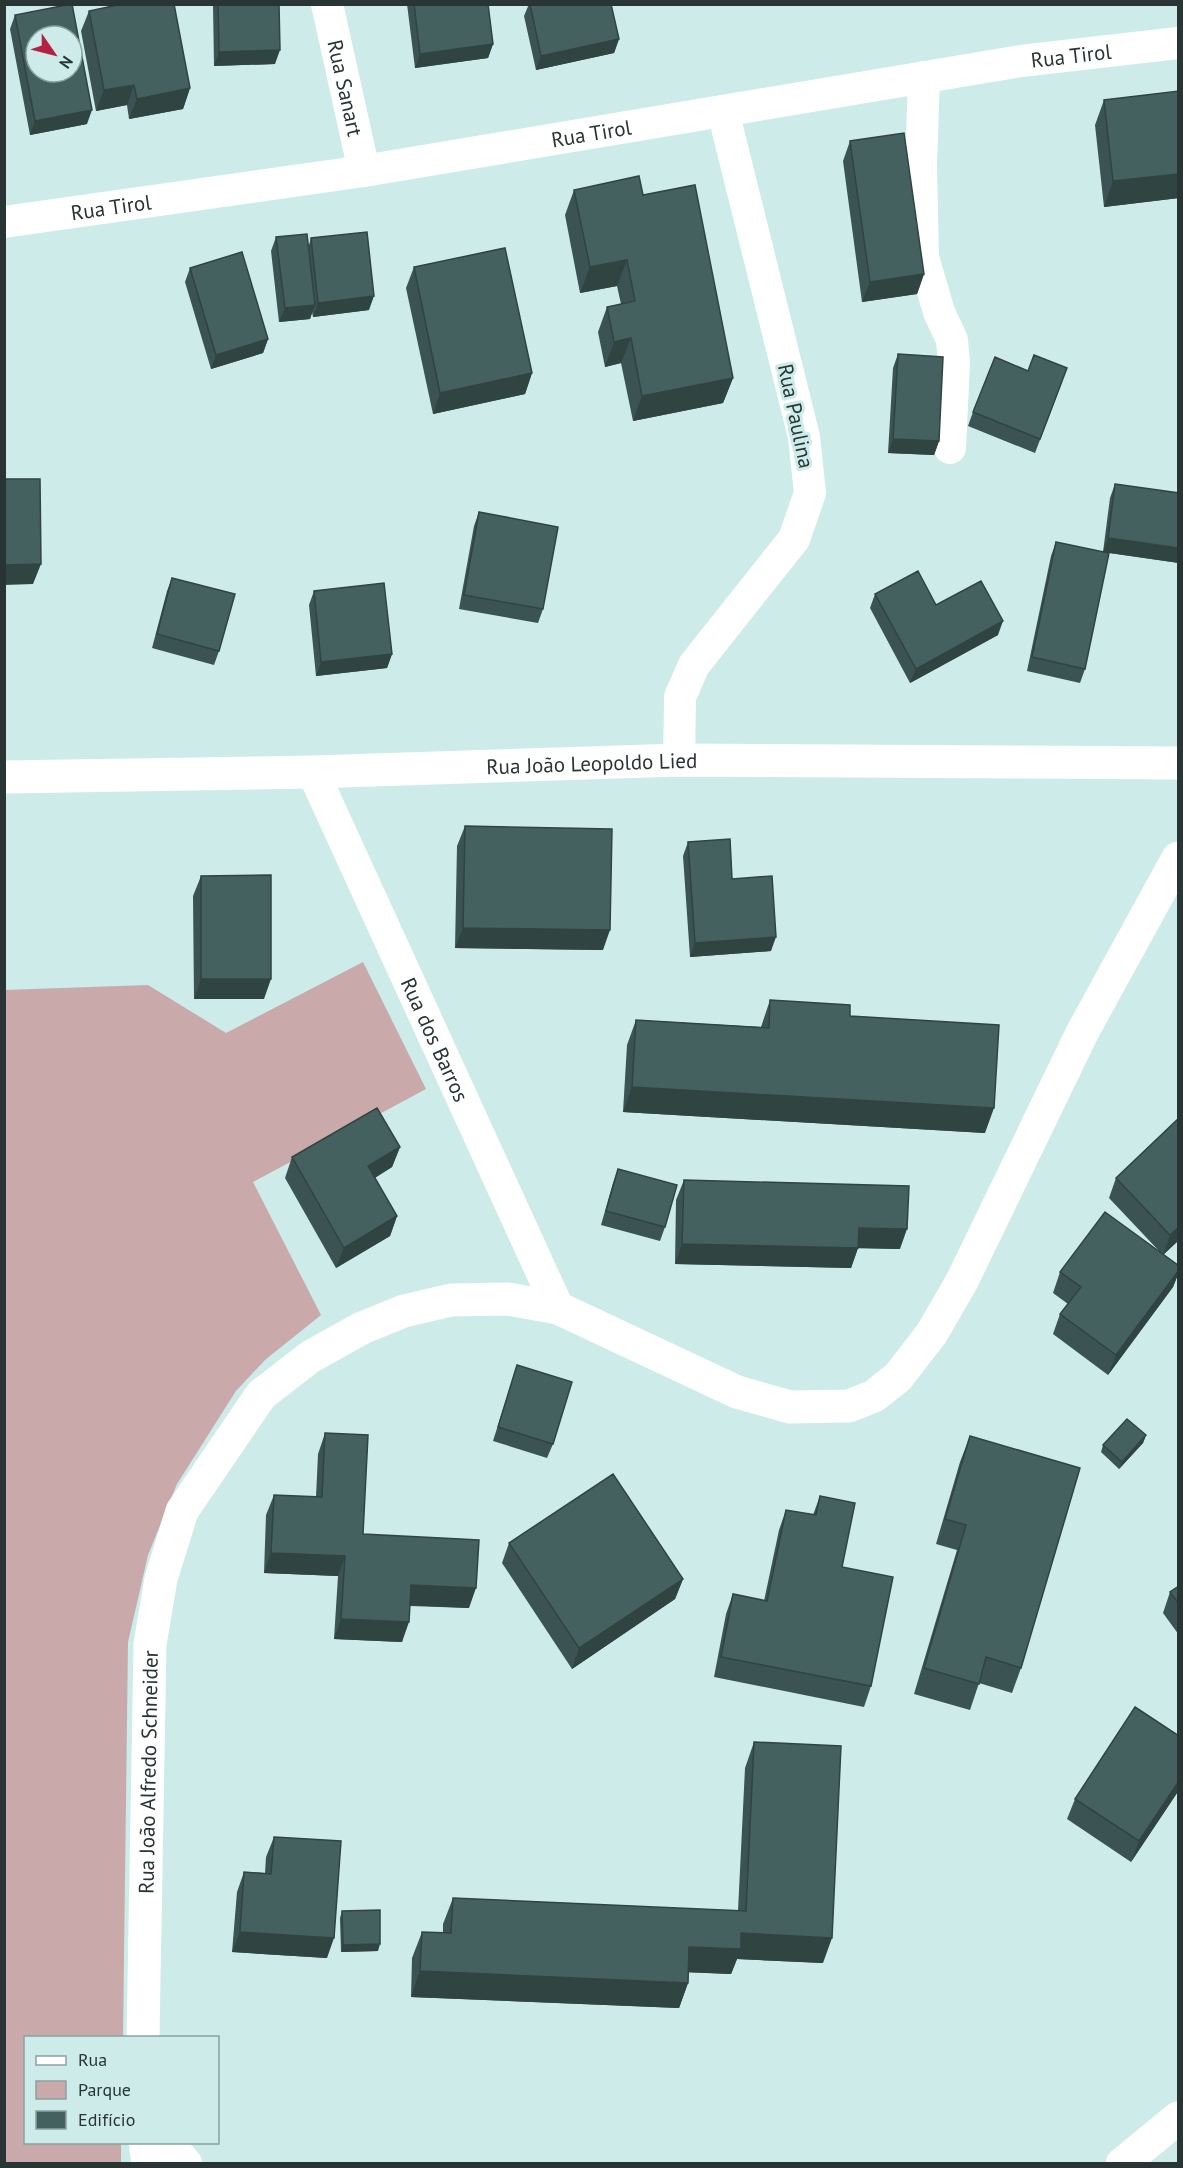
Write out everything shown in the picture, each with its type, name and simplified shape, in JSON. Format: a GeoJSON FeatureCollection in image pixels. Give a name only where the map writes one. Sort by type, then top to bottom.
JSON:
{"type":"FeatureCollection","features":[{"type":"Feature","properties":{"kind":"street","name":"Rua Sanart"},"geometry":{"type":"LineString","coordinates":[[327,4],[364,171]]}},
{"type":"Feature","properties":{"kind":"street","name":"Rua Tirol"},"geometry":{"type":"LineString","coordinates":[[4,222],[364,171],[1059,56],[1179,43]]}},
{"type":"Feature","properties":{"kind":"street"},"geometry":{"type":"LineString","coordinates":[[924,77],[921,165],[923,257],[939,312],[952,340],[954,364],[950,447]]}},
{"type":"Feature","properties":{"kind":"street","name":"Rua Paulina"},"geometry":{"type":"LineString","coordinates":[[679,760],[680,697],[694,665],[794,538],[810,493],[804,437],[723,111]]}},
{"type":"Feature","properties":{"kind":"street","name":"Rua João Leopoldo Lied"},"geometry":{"type":"LineString","coordinates":[[4,777],[313,772],[679,760],[1179,763]]}},
{"type":"Feature","properties":{"kind":"street","name":"Rua dos Barros"},"geometry":{"type":"LineString","coordinates":[[313,772],[558,1308]]}},
{"type":"Feature","properties":{"kind":"street","name":"Rua João Alfredo Schneider"},"geometry":{"type":"LineString","coordinates":[[143,2036],[150,1644],[161,1579],[182,1511],[261,1395],[310,1357],[362,1328],[405,1311],[451,1300],[508,1299],[558,1308],[737,1392],[790,1407],[849,1406],[874,1396],[898,1377],[925,1342],[962,1281],[1083,1031],[1179,858]]}},
{"type":"Feature","properties":{"kind":"street"},"geometry":{"type":"LineString","coordinates":[[1122,2163],[1179,2118]]}},
{"type":"Feature","properties":{"kind":"street"},"geometry":{"type":"LineString","coordinates":[[145,2144],[148,2163]]}},
{"type":"Feature","properties":{"kind":"street"},"geometry":{"type":"LineString","coordinates":[[169,2144],[186,2163]]}},
{"type":"Feature","properties":{"kind":"green space"},"geometry":{"type":"Polygon","coordinates":[[[363,962],[426,1089],[253,1182],[321,1315],[265,1360],[236,1391],[177,1484],[148,1555],[128,1642],[123,2036],[24,2036],[24,2144],[121,2144],[121,2163],[5,2163],[4,990],[148,985],[226,1033],[363,962]]]}},
{"type":"Feature","properties":{"kind":"building"},"geometry":{"type":"Polygon","coordinates":[[[72,4],[76,24],[24,24],[24,63],[15,15],[72,4]]]}},
{"type":"Feature","properties":{"kind":"building"},"geometry":{"type":"Polygon","coordinates":[[[122,4],[174,4],[190,88],[137,99],[134,85],[104,90],[89,11],[122,4]]]}},
{"type":"Feature","properties":{"kind":"building"},"geometry":{"type":"Polygon","coordinates":[[[218,4],[279,4],[280,50],[219,52],[218,4]]]}},
{"type":"Feature","properties":{"kind":"building"},"geometry":{"type":"Polygon","coordinates":[[[414,4],[488,4],[493,44],[420,54],[414,4]]]}},
{"type":"Feature","properties":{"kind":"building"},"geometry":{"type":"Polygon","coordinates":[[[530,4],[611,4],[619,39],[541,56],[530,4]]]}},
{"type":"Feature","properties":{"kind":"building"},"geometry":{"type":"Polygon","coordinates":[[[84,68],[92,110],[35,121],[28,84],[84,84],[84,68]]]}},
{"type":"Feature","properties":{"kind":"building"},"geometry":{"type":"Polygon","coordinates":[[[1179,91],[1179,174],[1113,181],[1104,100],[1179,91]]]}},
{"type":"Feature","properties":{"kind":"building"},"geometry":{"type":"Polygon","coordinates":[[[904,133],[924,274],[870,282],[850,141],[904,133]]]}},
{"type":"Feature","properties":{"kind":"building"},"geometry":{"type":"Polygon","coordinates":[[[639,176],[643,195],[695,185],[733,378],[642,396],[631,338],[614,342],[607,307],[635,301],[627,260],[590,267],[574,190],[639,176]]]}},
{"type":"Feature","properties":{"kind":"building"},"geometry":{"type":"Polygon","coordinates":[[[367,232],[374,296],[318,303],[311,238],[367,232]]]}},
{"type":"Feature","properties":{"kind":"building"},"geometry":{"type":"Polygon","coordinates":[[[307,234],[315,305],[285,308],[276,237],[307,234]]]}},
{"type":"Feature","properties":{"kind":"building"},"geometry":{"type":"Polygon","coordinates":[[[505,248],[532,373],[440,393],[414,267],[505,248]]]}},
{"type":"Feature","properties":{"kind":"building"},"geometry":{"type":"Polygon","coordinates":[[[242,252],[268,339],[216,355],[190,268],[242,252]]]}},
{"type":"Feature","properties":{"kind":"building"},"geometry":{"type":"Polygon","coordinates":[[[898,354],[943,357],[939,441],[893,439],[898,354]]]}},
{"type":"Feature","properties":{"kind":"building"},"geometry":{"type":"Polygon","coordinates":[[[1034,355],[1067,368],[1040,439],[973,412],[995,357],[1028,371],[1034,355]]]}},
{"type":"Feature","properties":{"kind":"building"},"geometry":{"type":"Polygon","coordinates":[[[4,479],[40,479],[41,564],[4,565],[4,479]]]}},
{"type":"Feature","properties":{"kind":"building"},"geometry":{"type":"Polygon","coordinates":[[[1115,484],[1179,493],[1179,548],[1108,538],[1115,484]]]}},
{"type":"Feature","properties":{"kind":"building"},"geometry":{"type":"Polygon","coordinates":[[[479,512],[558,527],[543,609],[464,595],[479,512]]]}},
{"type":"Feature","properties":{"kind":"building"},"geometry":{"type":"Polygon","coordinates":[[[1056,542],[1109,553],[1085,669],[1032,657],[1056,542]]]}},
{"type":"Feature","properties":{"kind":"building"},"geometry":{"type":"Polygon","coordinates":[[[918,571],[936,605],[981,581],[1003,621],[916,669],[875,594],[918,571]]]}},
{"type":"Feature","properties":{"kind":"building"},"geometry":{"type":"Polygon","coordinates":[[[172,578],[235,594],[219,651],[157,634],[172,578]]]}},
{"type":"Feature","properties":{"kind":"building"},"geometry":{"type":"Polygon","coordinates":[[[384,583],[392,654],[321,662],[314,591],[384,583]]]}},
{"type":"Feature","properties":{"kind":"building"},"geometry":{"type":"Polygon","coordinates":[[[465,826],[612,829],[610,930],[463,928],[465,826]]]}},
{"type":"Feature","properties":{"kind":"building"},"geometry":{"type":"Polygon","coordinates":[[[730,839],[732,879],[772,876],[776,937],[695,943],[688,842],[730,839]]]}},
{"type":"Feature","properties":{"kind":"building"},"geometry":{"type":"Polygon","coordinates":[[[271,875],[271,979],[201,979],[201,876],[271,875]]]}},
{"type":"Feature","properties":{"kind":"building"},"geometry":{"type":"Polygon","coordinates":[[[770,1000],[850,1005],[850,1016],[999,1025],[994,1108],[632,1087],[636,1020],[769,1028],[770,1000]]]}},
{"type":"Feature","properties":{"kind":"building"},"geometry":{"type":"Polygon","coordinates":[[[377,1108],[400,1147],[368,1166],[397,1216],[344,1248],[292,1157],[377,1108]]]}},
{"type":"Feature","properties":{"kind":"building"},"geometry":{"type":"Polygon","coordinates":[[[1179,1118],[1179,1227],[1170,1235],[1116,1178],[1179,1118]]]}},
{"type":"Feature","properties":{"kind":"building"},"geometry":{"type":"Polygon","coordinates":[[[618,1169],[677,1185],[665,1227],[606,1211],[618,1169]]]}},
{"type":"Feature","properties":{"kind":"building"},"geometry":{"type":"Polygon","coordinates":[[[684,1180],[909,1186],[907,1229],[859,1228],[858,1248],[682,1244],[684,1180]]]}},
{"type":"Feature","properties":{"kind":"building"},"geometry":{"type":"Polygon","coordinates":[[[1105,1212],[1179,1266],[1179,1270],[1116,1355],[1060,1314],[1081,1287],[1060,1272],[1105,1212]]]}},
{"type":"Feature","properties":{"kind":"building"},"geometry":{"type":"Polygon","coordinates":[[[517,1365],[572,1382],[553,1444],[498,1427],[517,1365]]]}},
{"type":"Feature","properties":{"kind":"building"},"geometry":{"type":"Polygon","coordinates":[[[1127,1419],[1146,1435],[1122,1462],[1103,1445],[1127,1419]]]}},
{"type":"Feature","properties":{"kind":"building"},"geometry":{"type":"Polygon","coordinates":[[[325,1433],[368,1435],[363,1534],[479,1540],[476,1588],[411,1585],[409,1622],[341,1619],[345,1556],[271,1553],[274,1495],[322,1497],[325,1433]]]}},
{"type":"Feature","properties":{"kind":"building"},"geometry":{"type":"Polygon","coordinates":[[[970,1436],[1080,1468],[1021,1668],[986,1657],[979,1684],[924,1668],[966,1525],[945,1519],[970,1436]]]}},
{"type":"Feature","properties":{"kind":"building"},"geometry":{"type":"Polygon","coordinates":[[[613,1474],[683,1579],[579,1648],[509,1543],[613,1474]]]}},
{"type":"Feature","properties":{"kind":"building"},"geometry":{"type":"Polygon","coordinates":[[[820,1496],[855,1503],[842,1567],[893,1577],[871,1686],[721,1657],[733,1594],[767,1601],[786,1510],[816,1515],[820,1496]]]}},
{"type":"Feature","properties":{"kind":"building"},"geometry":{"type":"Polygon","coordinates":[[[1179,1586],[1179,1604],[1170,1592],[1179,1586]]]}},
{"type":"Feature","properties":{"kind":"building"},"geometry":{"type":"Polygon","coordinates":[[[1135,1707],[1179,1736],[1179,1781],[1139,1841],[1075,1799],[1135,1707]]]}},
{"type":"Feature","properties":{"kind":"building"},"geometry":{"type":"Polygon","coordinates":[[[754,1742],[841,1746],[832,1938],[741,1933],[741,1949],[689,1947],[688,1983],[420,1971],[422,1932],[451,1933],[453,1898],[746,1911],[754,1742]]]}},
{"type":"Feature","properties":{"kind":"building"},"geometry":{"type":"Polygon","coordinates":[[[274,1837],[341,1841],[334,1938],[240,1932],[244,1872],[271,1874],[274,1837]]]}},
{"type":"Feature","properties":{"kind":"building"},"geometry":{"type":"Polygon","coordinates":[[[380,1910],[380,1944],[343,1945],[342,1911],[380,1910]]]}}]}
